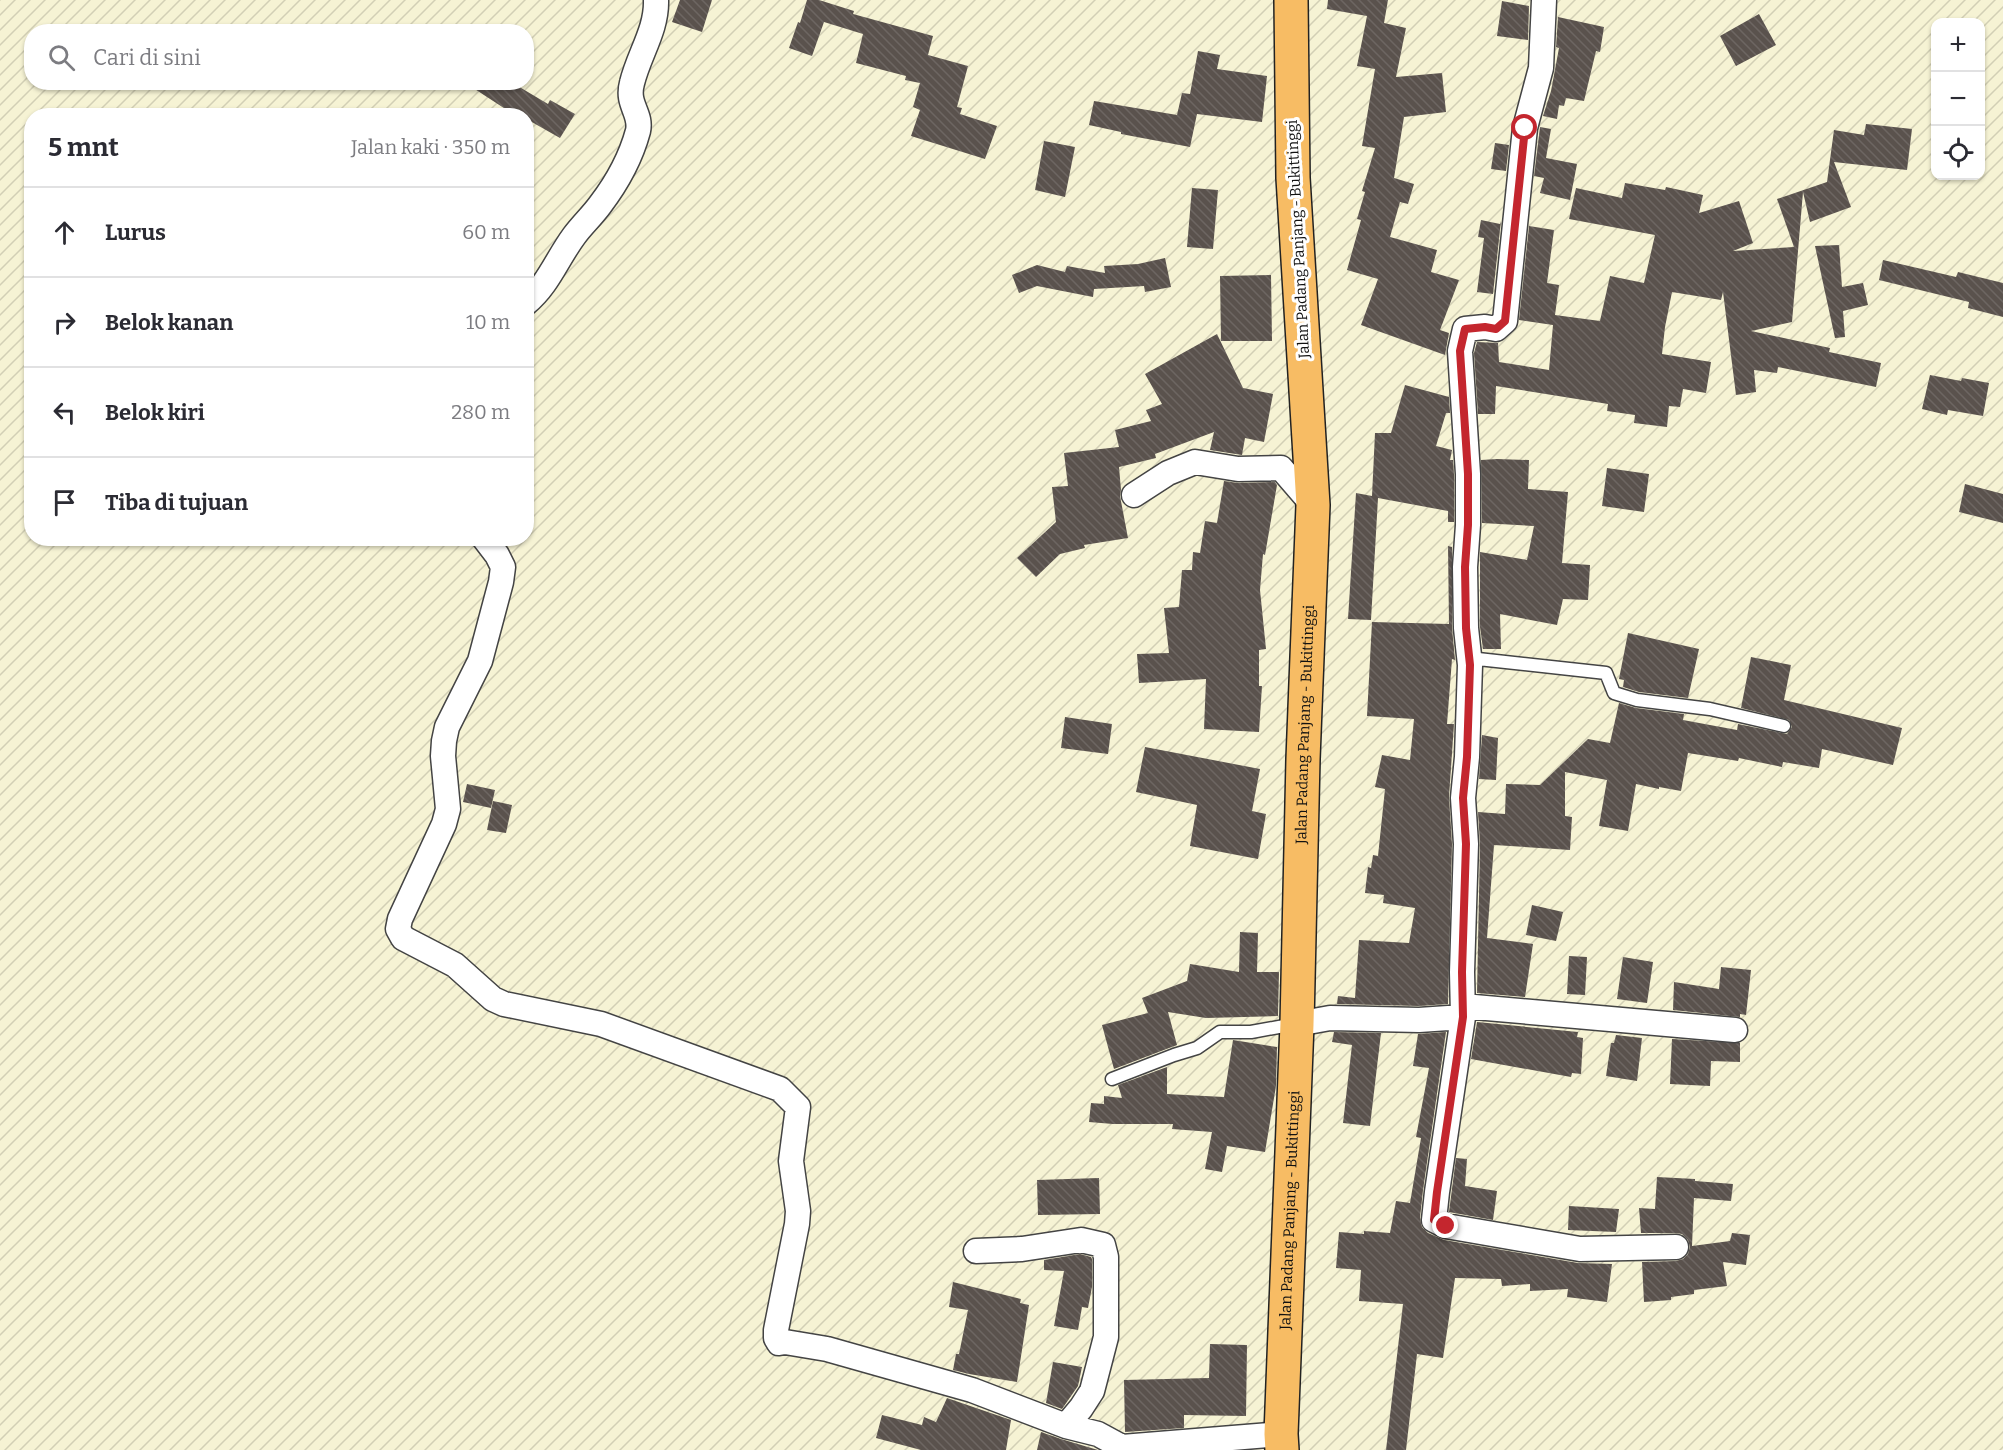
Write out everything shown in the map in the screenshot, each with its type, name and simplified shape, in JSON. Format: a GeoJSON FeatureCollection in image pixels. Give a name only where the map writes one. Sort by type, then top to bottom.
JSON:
{"type":"FeatureCollection","features":[{"type":"Feature","properties":{"kind":"highway","name":"Jalan Padang Panjang - Bukittinggi"},"geometry":{"type":"LineString","coordinates":[[1282,1442],[1313,505],[1293,178],[1291,0]]}},
{"type":"Feature","properties":{"kind":"street"},"geometry":{"type":"LineString","coordinates":[[534,296],[539,292],[573,237],[612,188],[630,151],[639,124],[638,116],[630,100],[631,85],[656,19],[656,0]]}},
{"type":"Feature","properties":{"kind":"street"},"geometry":{"type":"LineString","coordinates":[[1544,0],[1541,68],[1525,128],[1505,321],[1496,329],[1485,327],[1465,329],[1460,351],[1468,474],[1465,567],[1466,628],[1470,665],[1467,757],[1463,798],[1466,844],[1463,1012],[1434,1220],[1446,1226],[1580,1248],[1676,1247]]}},
{"type":"Feature","properties":{"kind":"street"},"geometry":{"type":"LineString","coordinates":[[1134,495],[1168,473],[1195,462],[1238,469],[1281,468],[1313,505]]}},
{"type":"Feature","properties":{"kind":"street"},"geometry":{"type":"LineString","coordinates":[[490,546],[503,567],[501,582],[480,661],[447,727],[443,756],[448,809],[444,824],[400,919],[398,929],[403,938],[455,965],[499,1002],[601,1024],[780,1089],[792,1099],[798,1107],[791,1161],[798,1217],[776,1330],[779,1343],[827,1349],[972,1390],[1066,1425],[1098,1434],[1122,1447],[1282,1442]]}},
{"type":"Feature","properties":{"kind":"street"},"geometry":{"type":"LineString","coordinates":[[1297,1024],[1330,1018],[1419,1020],[1463,1012],[1735,1030]]}},
{"type":"Feature","properties":{"kind":"street"},"geometry":{"type":"LineString","coordinates":[[976,1251],[1022,1249],[1081,1240],[1103,1245],[1106,1257],[1106,1337],[1092,1391],[1066,1425]]}},
{"type":"Feature","properties":{"kind":"lane"},"geometry":{"type":"LineString","coordinates":[[1468,685],[1478,659],[1606,673],[1614,693],[1637,700],[1710,709],[1784,726]]}},
{"type":"Feature","properties":{"kind":"lane"},"geometry":{"type":"LineString","coordinates":[[1112,1079],[1197,1048],[1220,1032],[1251,1032],[1297,1024]]}},
{"type":"Feature","properties":{"kind":"shaded area"},"geometry":{"type":"Polygon","coordinates":[[[0,0],[2003,0],[2003,1450],[0,1450],[0,0]]]}},
{"type":"Feature","properties":{"kind":"building"},"geometry":{"type":"Polygon","coordinates":[[[680,0],[712,0],[702,32],[672,22],[680,0]]]}},
{"type":"Feature","properties":{"kind":"building"},"geometry":{"type":"Polygon","coordinates":[[[807,0],[819,0],[854,11],[853,14],[933,36],[928,55],[968,66],[957,107],[962,108],[960,114],[997,126],[985,159],[911,136],[920,110],[913,107],[920,83],[905,80],[906,76],[856,63],[863,34],[824,22],[812,56],[789,48],[807,0]]]}},
{"type":"Feature","properties":{"kind":"building"},"geometry":{"type":"Polygon","coordinates":[[[1328,0],[1388,0],[1384,23],[1406,28],[1396,77],[1442,73],[1446,112],[1404,117],[1394,178],[1414,184],[1408,204],[1400,202],[1390,237],[1437,250],[1431,272],[1459,280],[1440,330],[1449,333],[1445,355],[1361,325],[1378,279],[1347,270],[1361,220],[1357,219],[1365,192],[1362,191],[1375,148],[1362,146],[1375,69],[1357,66],[1367,16],[1327,9],[1328,0]]]}},
{"type":"Feature","properties":{"kind":"building"},"geometry":{"type":"Polygon","coordinates":[[[1502,1],[1529,6],[1528,40],[1497,36],[1502,1]]]}},
{"type":"Feature","properties":{"kind":"building"},"geometry":{"type":"Polygon","coordinates":[[[1759,14],[1776,45],[1736,66],[1720,36],[1759,14]]]}},
{"type":"Feature","properties":{"kind":"building"},"geometry":{"type":"Polygon","coordinates":[[[1558,17],[1604,27],[1600,52],[1596,51],[1584,101],[1566,98],[1564,106],[1559,105],[1557,119],[1543,116],[1551,91],[1559,48],[1556,47],[1558,17]]]}},
{"type":"Feature","properties":{"kind":"building"},"geometry":{"type":"Polygon","coordinates":[[[1198,51],[1220,55],[1217,69],[1267,76],[1262,122],[1197,114],[1190,147],[1121,134],[1121,132],[1089,125],[1094,101],[1177,115],[1182,93],[1190,94],[1198,51]]]}},
{"type":"Feature","properties":{"kind":"building"},"geometry":{"type":"Polygon","coordinates":[[[476,90],[524,90],[548,104],[550,100],[575,114],[560,138],[534,123],[534,108],[504,108],[476,90]]]}},
{"type":"Feature","properties":{"kind":"building"},"geometry":{"type":"Polygon","coordinates":[[[1866,124],[1912,129],[1907,170],[1834,162],[1851,207],[1810,222],[1803,192],[1792,322],[1751,331],[1830,348],[1829,352],[1881,363],[1876,387],[1778,367],[1777,373],[1754,370],[1756,392],[1736,395],[1723,292],[1721,300],[1672,292],[1662,354],[1711,362],[1706,393],[1683,389],[1680,407],[1669,406],[1667,427],[1634,423],[1635,415],[1607,411],[1608,404],[1496,386],[1495,414],[1478,414],[1474,353],[1477,342],[1498,343],[1499,362],[1549,370],[1553,325],[1519,320],[1529,226],[1554,230],[1547,283],[1559,285],[1555,315],[1600,321],[1610,276],[1644,283],[1655,235],[1569,219],[1576,188],[1622,198],[1625,183],[1665,190],[1666,187],[1703,195],[1699,213],[1739,201],[1753,243],[1733,251],[1794,247],[1777,199],[1827,182],[1834,130],[1864,135],[1866,124]]]}},
{"type":"Feature","properties":{"kind":"building"},"geometry":{"type":"Polygon","coordinates":[[[1540,127],[1551,129],[1546,158],[1577,164],[1570,200],[1540,193],[1544,178],[1534,176],[1540,127]]]}},
{"type":"Feature","properties":{"kind":"building"},"geometry":{"type":"Polygon","coordinates":[[[1044,141],[1075,147],[1065,197],[1035,190],[1044,141]]]}},
{"type":"Feature","properties":{"kind":"building"},"geometry":{"type":"Polygon","coordinates":[[[1495,143],[1509,145],[1506,171],[1491,169],[1495,143]]]}},
{"type":"Feature","properties":{"kind":"building"},"geometry":{"type":"Polygon","coordinates":[[[1192,188],[1218,190],[1213,249],[1187,247],[1192,188]]]}},
{"type":"Feature","properties":{"kind":"building"},"geometry":{"type":"Polygon","coordinates":[[[1481,220],[1500,224],[1501,221],[1493,294],[1477,292],[1484,238],[1478,237],[1481,220]]]}},
{"type":"Feature","properties":{"kind":"building"},"geometry":{"type":"Polygon","coordinates":[[[1839,245],[1842,287],[1863,283],[1868,305],[1843,311],[1845,337],[1835,338],[1815,246],[1839,245]]]}},
{"type":"Feature","properties":{"kind":"building"},"geometry":{"type":"Polygon","coordinates":[[[1165,258],[1171,287],[1145,292],[1144,286],[1094,289],[1093,297],[1037,286],[1019,293],[1012,275],[1037,265],[1065,272],[1067,266],[1105,273],[1104,266],[1138,264],[1165,258]]]}},
{"type":"Feature","properties":{"kind":"building"},"geometry":{"type":"Polygon","coordinates":[[[1883,260],[1956,277],[1958,272],[2003,283],[2003,317],[1968,308],[1969,302],[1879,280],[1883,260]]]}},
{"type":"Feature","properties":{"kind":"building"},"geometry":{"type":"Polygon","coordinates":[[[1271,275],[1272,341],[1221,341],[1220,276],[1271,275]]]}},
{"type":"Feature","properties":{"kind":"building"},"geometry":{"type":"Polygon","coordinates":[[[1217,334],[1243,388],[1273,394],[1264,442],[1245,438],[1242,455],[1210,450],[1214,432],[1155,454],[1156,458],[1119,467],[1120,496],[1128,538],[1084,545],[1085,548],[1060,554],[1036,577],[1017,558],[1056,522],[1052,487],[1068,486],[1064,453],[1119,447],[1115,430],[1151,421],[1146,410],[1162,404],[1145,374],[1217,334]]]}},
{"type":"Feature","properties":{"kind":"building"},"geometry":{"type":"Polygon","coordinates":[[[1930,375],[1989,383],[1983,416],[1948,410],[1947,415],[1922,409],[1930,375]]]}},
{"type":"Feature","properties":{"kind":"building"},"geometry":{"type":"Polygon","coordinates":[[[1405,385],[1449,397],[1450,413],[1446,413],[1436,446],[1452,450],[1450,460],[1453,460],[1454,474],[1454,522],[1448,522],[1448,511],[1378,498],[1371,620],[1348,619],[1356,493],[1372,496],[1375,433],[1391,433],[1405,385]]]}},
{"type":"Feature","properties":{"kind":"building"},"geometry":{"type":"Polygon","coordinates":[[[1481,460],[1529,460],[1528,489],[1568,492],[1562,563],[1590,565],[1588,600],[1563,599],[1557,625],[1500,614],[1501,649],[1483,649],[1480,627],[1480,552],[1527,560],[1534,526],[1482,523],[1481,460]]]}},
{"type":"Feature","properties":{"kind":"building"},"geometry":{"type":"Polygon","coordinates":[[[1607,468],[1649,474],[1644,512],[1602,506],[1607,468]]]}},
{"type":"Feature","properties":{"kind":"building"},"geometry":{"type":"Polygon","coordinates":[[[1224,481],[1275,482],[1277,485],[1265,555],[1263,554],[1260,590],[1266,649],[1259,650],[1259,686],[1262,686],[1259,732],[1204,729],[1206,679],[1139,683],[1137,654],[1169,653],[1164,608],[1179,607],[1182,570],[1192,570],[1193,552],[1200,553],[1205,521],[1217,523],[1224,481]]]}},
{"type":"Feature","properties":{"kind":"building"},"geometry":{"type":"Polygon","coordinates":[[[1965,484],[2003,494],[2003,523],[1959,512],[1965,484]]]}},
{"type":"Feature","properties":{"kind":"building"},"geometry":{"type":"Polygon","coordinates":[[[1448,546],[1452,547],[1452,628],[1455,660],[1452,659],[1447,724],[1454,724],[1449,797],[1452,844],[1448,1004],[1419,1006],[1337,1004],[1338,996],[1355,998],[1359,940],[1409,943],[1415,908],[1383,903],[1384,895],[1365,893],[1368,867],[1371,868],[1373,855],[1378,856],[1385,789],[1375,787],[1382,755],[1410,760],[1414,719],[1367,716],[1372,622],[1449,624],[1448,546]]]}},
{"type":"Feature","properties":{"kind":"building"},"geometry":{"type":"Polygon","coordinates":[[[1628,633],[1699,649],[1688,698],[1639,692],[1623,687],[1624,680],[1619,679],[1628,633]]]}},
{"type":"Feature","properties":{"kind":"building"},"geometry":{"type":"Polygon","coordinates":[[[1751,657],[1791,665],[1784,700],[1902,728],[1893,765],[1822,749],[1819,768],[1783,762],[1782,767],[1739,758],[1738,761],[1688,753],[1681,791],[1636,784],[1628,831],[1599,826],[1607,780],[1565,772],[1565,816],[1572,817],[1570,850],[1494,845],[1487,938],[1533,944],[1525,997],[1477,993],[1480,844],[1478,812],[1505,814],[1506,784],[1540,785],[1588,739],[1610,743],[1619,703],[1636,708],[1684,714],[1683,720],[1737,730],[1738,724],[1787,734],[1792,727],[1789,720],[1741,708],[1751,657]]]}},
{"type":"Feature","properties":{"kind":"building"},"geometry":{"type":"Polygon","coordinates":[[[1065,717],[1112,724],[1108,754],[1061,748],[1065,717]]]}},
{"type":"Feature","properties":{"kind":"building"},"geometry":{"type":"Polygon","coordinates":[[[1482,735],[1498,738],[1496,780],[1479,779],[1482,735]]]}},
{"type":"Feature","properties":{"kind":"building"},"geometry":{"type":"Polygon","coordinates":[[[1145,747],[1260,769],[1252,811],[1266,814],[1258,859],[1190,846],[1197,805],[1136,792],[1145,747]]]}},
{"type":"Feature","properties":{"kind":"building"},"geometry":{"type":"Polygon","coordinates":[[[467,784],[495,790],[491,808],[463,802],[467,784]]]}},
{"type":"Feature","properties":{"kind":"building"},"geometry":{"type":"Polygon","coordinates":[[[493,801],[512,805],[506,833],[487,830],[493,801]]]}},
{"type":"Feature","properties":{"kind":"building"},"geometry":{"type":"Polygon","coordinates":[[[1532,905],[1563,912],[1556,941],[1526,935],[1532,905]]]}},
{"type":"Feature","properties":{"kind":"building"},"geometry":{"type":"Polygon","coordinates":[[[1240,932],[1258,933],[1257,972],[1279,972],[1278,1016],[1206,1018],[1168,1012],[1177,1045],[1114,1069],[1102,1025],[1148,1013],[1142,998],[1187,981],[1190,964],[1239,972],[1240,932]]]}},
{"type":"Feature","properties":{"kind":"building"},"geometry":{"type":"Polygon","coordinates":[[[1569,956],[1587,957],[1585,995],[1567,994],[1569,956]]]}},
{"type":"Feature","properties":{"kind":"building"},"geometry":{"type":"Polygon","coordinates":[[[1623,957],[1653,962],[1647,1003],[1617,999],[1623,957]]]}},
{"type":"Feature","properties":{"kind":"building"},"geometry":{"type":"Polygon","coordinates":[[[1721,967],[1751,970],[1746,1015],[1740,1014],[1740,1017],[1673,1010],[1674,982],[1719,989],[1721,967]]]}},
{"type":"Feature","properties":{"kind":"building"},"geometry":{"type":"Polygon","coordinates":[[[1477,1022],[1578,1032],[1577,1037],[1583,1038],[1581,1074],[1572,1073],[1571,1077],[1471,1059],[1477,1022]]]}},
{"type":"Feature","properties":{"kind":"building"},"geometry":{"type":"Polygon","coordinates":[[[1334,1032],[1381,1033],[1370,1126],[1343,1123],[1352,1045],[1332,1042],[1334,1032]]]}},
{"type":"Feature","properties":{"kind":"building"},"geometry":{"type":"Polygon","coordinates":[[[1446,1032],[1423,1190],[1420,1218],[1422,1227],[1428,1233],[1444,1240],[1578,1263],[1612,1264],[1607,1302],[1567,1297],[1568,1289],[1530,1291],[1530,1284],[1502,1286],[1501,1279],[1455,1278],[1443,1358],[1417,1354],[1406,1450],[1386,1450],[1403,1304],[1359,1301],[1361,1270],[1336,1268],[1339,1232],[1390,1233],[1396,1201],[1410,1203],[1421,1138],[1416,1137],[1429,1068],[1413,1066],[1418,1034],[1446,1032]]]}},
{"type":"Feature","properties":{"kind":"building"},"geometry":{"type":"Polygon","coordinates":[[[1616,1035],[1642,1038],[1637,1081],[1606,1076],[1611,1043],[1614,1043],[1616,1035]]]}},
{"type":"Feature","properties":{"kind":"building"},"geometry":{"type":"Polygon","coordinates":[[[1672,1039],[1740,1043],[1740,1062],[1711,1061],[1710,1086],[1670,1084],[1672,1039]]]}},
{"type":"Feature","properties":{"kind":"building"},"geometry":{"type":"Polygon","coordinates":[[[1233,1040],[1277,1047],[1276,1086],[1265,1152],[1227,1146],[1222,1172],[1205,1169],[1212,1132],[1172,1129],[1173,1124],[1089,1122],[1091,1103],[1104,1104],[1104,1096],[1122,1098],[1118,1085],[1167,1067],[1167,1094],[1224,1097],[1233,1040]]]}},
{"type":"Feature","properties":{"kind":"building"},"geometry":{"type":"Polygon","coordinates":[[[1456,1158],[1467,1159],[1465,1186],[1497,1191],[1493,1220],[1449,1212],[1456,1158]]]}},
{"type":"Feature","properties":{"kind":"building"},"geometry":{"type":"Polygon","coordinates":[[[1657,1177],[1733,1184],[1731,1201],[1694,1198],[1692,1246],[1730,1241],[1732,1233],[1750,1235],[1746,1265],[1723,1262],[1727,1286],[1694,1290],[1694,1294],[1671,1297],[1671,1300],[1644,1302],[1642,1262],[1683,1259],[1690,1247],[1688,1240],[1682,1234],[1641,1233],[1639,1208],[1655,1209],[1657,1177]]]}},
{"type":"Feature","properties":{"kind":"building"},"geometry":{"type":"Polygon","coordinates":[[[1099,1178],[1100,1214],[1038,1215],[1037,1180],[1099,1178]]]}},
{"type":"Feature","properties":{"kind":"building"},"geometry":{"type":"Polygon","coordinates":[[[1569,1206],[1619,1209],[1616,1232],[1568,1230],[1569,1206]]]}},
{"type":"Feature","properties":{"kind":"building"},"geometry":{"type":"Polygon","coordinates":[[[1080,1254],[1092,1259],[1092,1287],[1088,1308],[1082,1307],[1078,1330],[1054,1326],[1064,1271],[1044,1270],[1044,1260],[1080,1254]]]}},
{"type":"Feature","properties":{"kind":"building"},"geometry":{"type":"Polygon","coordinates":[[[953,1282],[1021,1299],[1020,1303],[1029,1305],[1017,1382],[953,1370],[956,1354],[959,1354],[968,1310],[949,1307],[953,1282]]]}},
{"type":"Feature","properties":{"kind":"building"},"geometry":{"type":"Polygon","coordinates":[[[1210,1344],[1247,1345],[1246,1416],[1184,1415],[1184,1428],[1125,1432],[1124,1380],[1209,1378],[1210,1344]]]}},
{"type":"Feature","properties":{"kind":"building"},"geometry":{"type":"Polygon","coordinates":[[[1053,1362],[1082,1367],[1078,1386],[1062,1409],[1046,1403],[1053,1362]]]}},
{"type":"Feature","properties":{"kind":"building"},"geometry":{"type":"Polygon","coordinates":[[[947,1398],[1011,1420],[1006,1450],[921,1450],[876,1438],[882,1415],[922,1425],[924,1417],[936,1422],[947,1398]]]}},
{"type":"Feature","properties":{"kind":"building"},"geometry":{"type":"Polygon","coordinates":[[[1041,1432],[1061,1439],[1098,1450],[1037,1450],[1041,1432]]]}},
{"type":"Feature","properties":{"kind":"route"},"geometry":{"type":"LineString","coordinates":[[1446,1226],[1434,1220],[1463,1017],[1466,844],[1463,798],[1467,757],[1470,665],[1466,628],[1465,567],[1468,474],[1460,351],[1465,329],[1485,327],[1496,329],[1505,321],[1525,128]]}}]}
